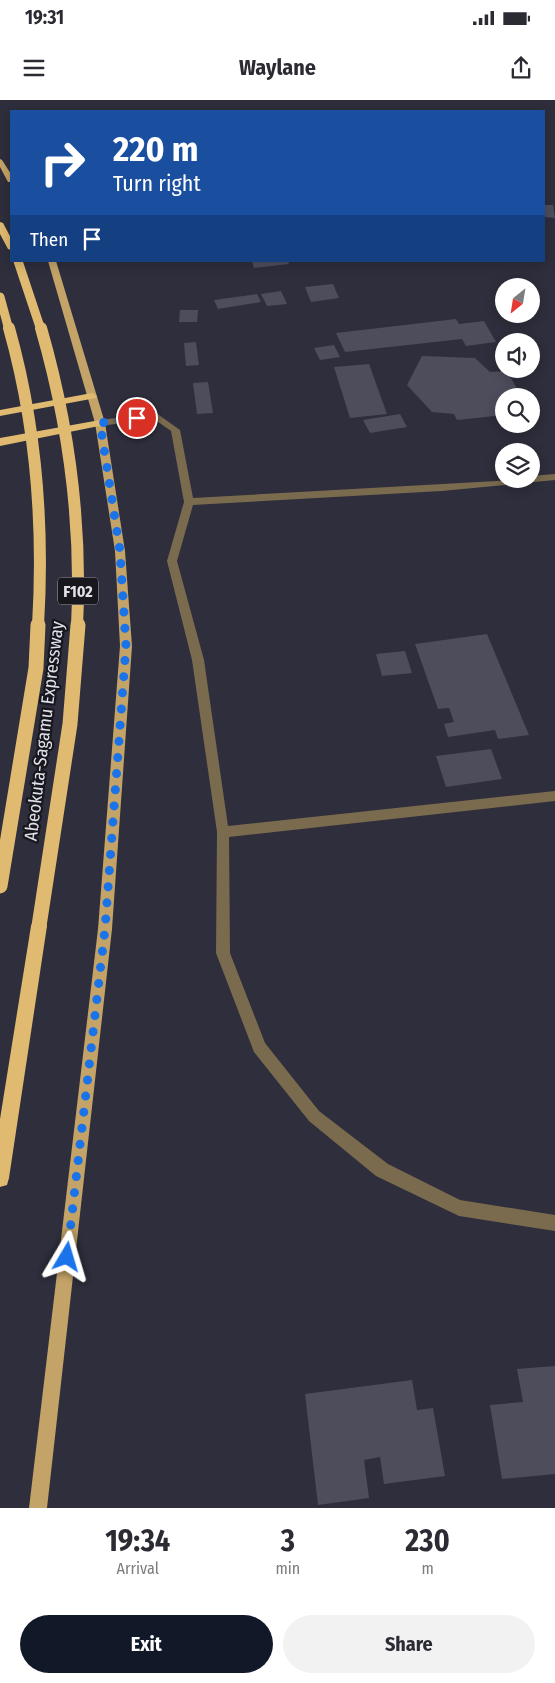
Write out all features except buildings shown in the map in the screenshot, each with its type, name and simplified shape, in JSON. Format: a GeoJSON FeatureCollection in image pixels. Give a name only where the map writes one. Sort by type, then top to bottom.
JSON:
{"type":"FeatureCollection","features":[{"type":"Feature","properties":{"kind":"highway"},"geometry":{"type":"LineString","coordinates":[[0,225],[10,245]]}},
{"type":"Feature","properties":{"kind":"highway","name":"Abeokuta-Sagamu Expressway"},"geometry":{"type":"LineString","coordinates":[[0,1178],[64,759],[76,657],[79,568],[74,487],[52,360],[38,312],[18,262]]}},
{"type":"Feature","properties":{"kind":"highway","name":"Abeokuta-Sagamu Expressway"},"geometry":{"type":"LineString","coordinates":[[0,297],[20,367],[38,496],[41,578],[36,668],[0,886]]}},
{"type":"Feature","properties":{"kind":"highway"},"geometry":{"type":"LineString","coordinates":[[0,413],[92,396]]}},
{"type":"Feature","properties":{"kind":"highway"},"geometry":{"type":"LineString","coordinates":[[0,442],[100,423]]}},
{"type":"Feature","properties":{"kind":"main road"},"geometry":{"type":"LineString","coordinates":[[0,161],[10,178]]}},
{"type":"Feature","properties":{"kind":"main road"},"geometry":{"type":"LineString","coordinates":[[38,1508],[105,929],[126,646],[120,551],[100,423],[67,306],[52,262]]}},
{"type":"Feature","properties":{"kind":"street"},"geometry":{"type":"LineString","coordinates":[[100,423],[156,416],[175,430],[189,502],[172,560],[198,660],[223,832],[223,953],[259,1047],[314,1116],[382,1170],[459,1208],[555,1224]]}},
{"type":"Feature","properties":{"kind":"street"},"geometry":{"type":"LineString","coordinates":[[189,502],[442,488],[555,477]]}},
{"type":"Feature","properties":{"kind":"street"},"geometry":{"type":"LineString","coordinates":[[223,832],[555,796]]}},
{"type":"Feature","properties":{"kind":"route"},"geometry":{"type":"LineString","coordinates":[[67,1257],[105,929],[126,646],[120,551],[112,488],[100,423],[137,418]]}}]}
